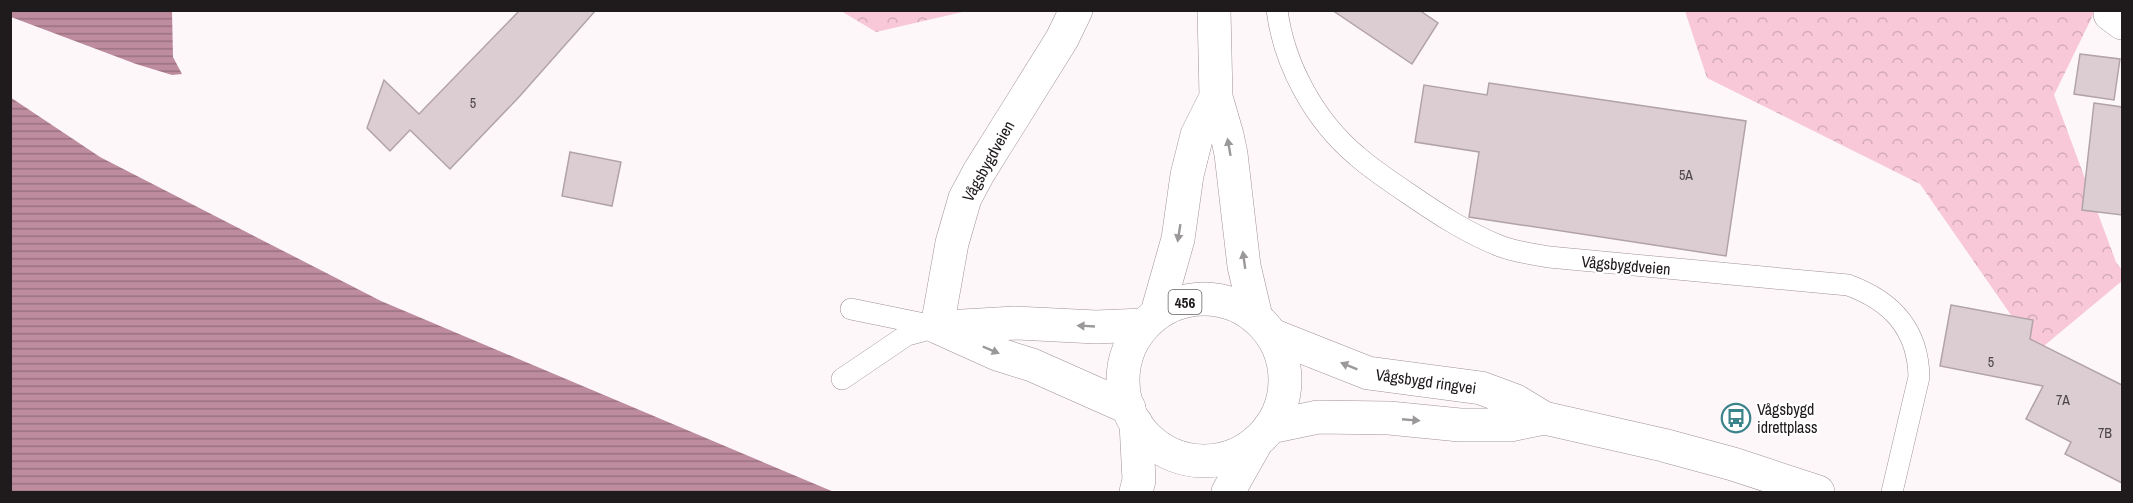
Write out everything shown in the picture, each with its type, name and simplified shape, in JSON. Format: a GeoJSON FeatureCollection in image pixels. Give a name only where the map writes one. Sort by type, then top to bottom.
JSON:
{"type":"FeatureCollection","features":[{"type":"Feature","properties":{"kind":"street","name":"Vågsbygdveien"},"geometry":{"type":"LineString","coordinates":[[937,327],[952,243],[965,198],[1062,39],[1076,10]]}},
{"type":"Feature","properties":{"kind":"street","name":"456"},"geometry":{"type":"LineString","coordinates":[[1214,10],[1216,97],[1227,135],[1244,266],[1264,326],[1282,358],[1285,375],[1284,393],[1279,411],[1228,492]]}},
{"type":"Feature","properties":{"kind":"street","name":"456"},"geometry":{"type":"LineString","coordinates":[[1151,319],[1178,239],[1187,175],[1197,135],[1216,97]]}},
{"type":"Feature","properties":{"kind":"street","name":"456"},"geometry":{"type":"LineString","coordinates":[[1136,492],[1139,480],[1132,416],[1125,393],[1124,375],[1126,357],[1133,340],[1151,319],[1173,305],[1194,299],[1217,299],[1237,306],[1264,326]]}},
{"type":"Feature","properties":{"kind":"street"},"geometry":{"type":"LineString","coordinates":[[937,327],[1015,323],[1096,327],[1151,319]]}},
{"type":"Feature","properties":{"kind":"street","name":"Vågsbygd ringvei"},"geometry":{"type":"LineString","coordinates":[[1264,326],[1368,373],[1481,388],[1516,401],[1544,418],[1733,464],[1818,492]]}},
{"type":"Feature","properties":{"kind":"street"},"geometry":{"type":"LineString","coordinates":[[937,327],[998,354],[1032,365],[1132,416],[1149,438],[1165,450],[1184,458],[1204,460],[1224,458],[1242,452],[1264,434]]}},
{"type":"Feature","properties":{"kind":"street","name":"Vågsbygd ringvei"},"geometry":{"type":"LineString","coordinates":[[1264,434],[1318,417],[1389,418],[1460,424],[1510,425],[1544,418]]}},
{"type":"Feature","properties":{"kind":"lane","name":"Vågsbygdveien"},"geometry":{"type":"LineString","coordinates":[[1277,10],[1295,73],[1316,110],[1330,129],[1369,166],[1458,227],[1502,247],[1549,257],[1848,285],[1880,300],[1894,312],[1908,331],[1916,353],[1919,377],[1892,492]]}},
{"type":"Feature","properties":{"kind":"lane"},"geometry":{"type":"LineString","coordinates":[[851,309],[937,327]]}},
{"type":"Feature","properties":{"kind":"lane"},"geometry":{"type":"LineString","coordinates":[[842,379],[907,335],[937,327]]}},
{"type":"Feature","properties":{"kind":"green space"},"geometry":{"type":"Polygon","coordinates":[[[841,11],[967,11],[876,32],[841,11]]]}},
{"type":"Feature","properties":{"kind":"green space"},"geometry":{"type":"Polygon","coordinates":[[[1685,11],[2095,11],[2054,95],[2116,262],[2122,270],[2122,281],[2045,345],[2047,367],[1920,184],[1707,78],[1685,11]]]}},
{"type":"Feature","properties":{"kind":"shaded area"},"geometry":{"type":"Polygon","coordinates":[[[10,11],[172,11],[173,57],[182,74],[172,75],[136,64],[11,17],[10,11]]]}},
{"type":"Feature","properties":{"kind":"shaded area"},"geometry":{"type":"Polygon","coordinates":[[[10,97],[100,157],[381,301],[834,492],[11,492],[10,97]]]}},
{"type":"Feature","properties":{"kind":"building"},"geometry":{"type":"Polygon","coordinates":[[[520,10],[596,10],[519,97],[450,169],[410,130],[390,151],[367,128],[384,80],[419,114],[520,10]]]}},
{"type":"Feature","properties":{"kind":"building"},"geometry":{"type":"Polygon","coordinates":[[[1332,10],[1419,10],[1438,23],[1412,64],[1332,10]]]}},
{"type":"Feature","properties":{"kind":"building"},"geometry":{"type":"Polygon","coordinates":[[[2080,54],[2120,59],[2114,100],[2074,94],[2080,54]]]}},
{"type":"Feature","properties":{"kind":"building"},"geometry":{"type":"Polygon","coordinates":[[[1489,83],[1746,121],[1726,256],[1469,217],[1479,152],[1415,142],[1424,85],[1487,95],[1489,83]]]}},
{"type":"Feature","properties":{"kind":"building"},"geometry":{"type":"Polygon","coordinates":[[[2094,103],[2122,107],[2122,215],[2082,210],[2094,103]]]}},
{"type":"Feature","properties":{"kind":"building"},"geometry":{"type":"Polygon","coordinates":[[[570,152],[621,162],[612,206],[562,196],[570,152]]]}},
{"type":"Feature","properties":{"kind":"building"},"geometry":{"type":"Polygon","coordinates":[[[1951,305],[2033,320],[2030,339],[2122,385],[2122,483],[2065,454],[2071,442],[2026,419],[2043,386],[1940,366],[1951,305]]]}},
{"type":"Feature","properties":{"kind":"place","name":"Vågsbygd idrettplass"},"geometry":{"type":"Point","coordinates":[1736,418]}}]}
